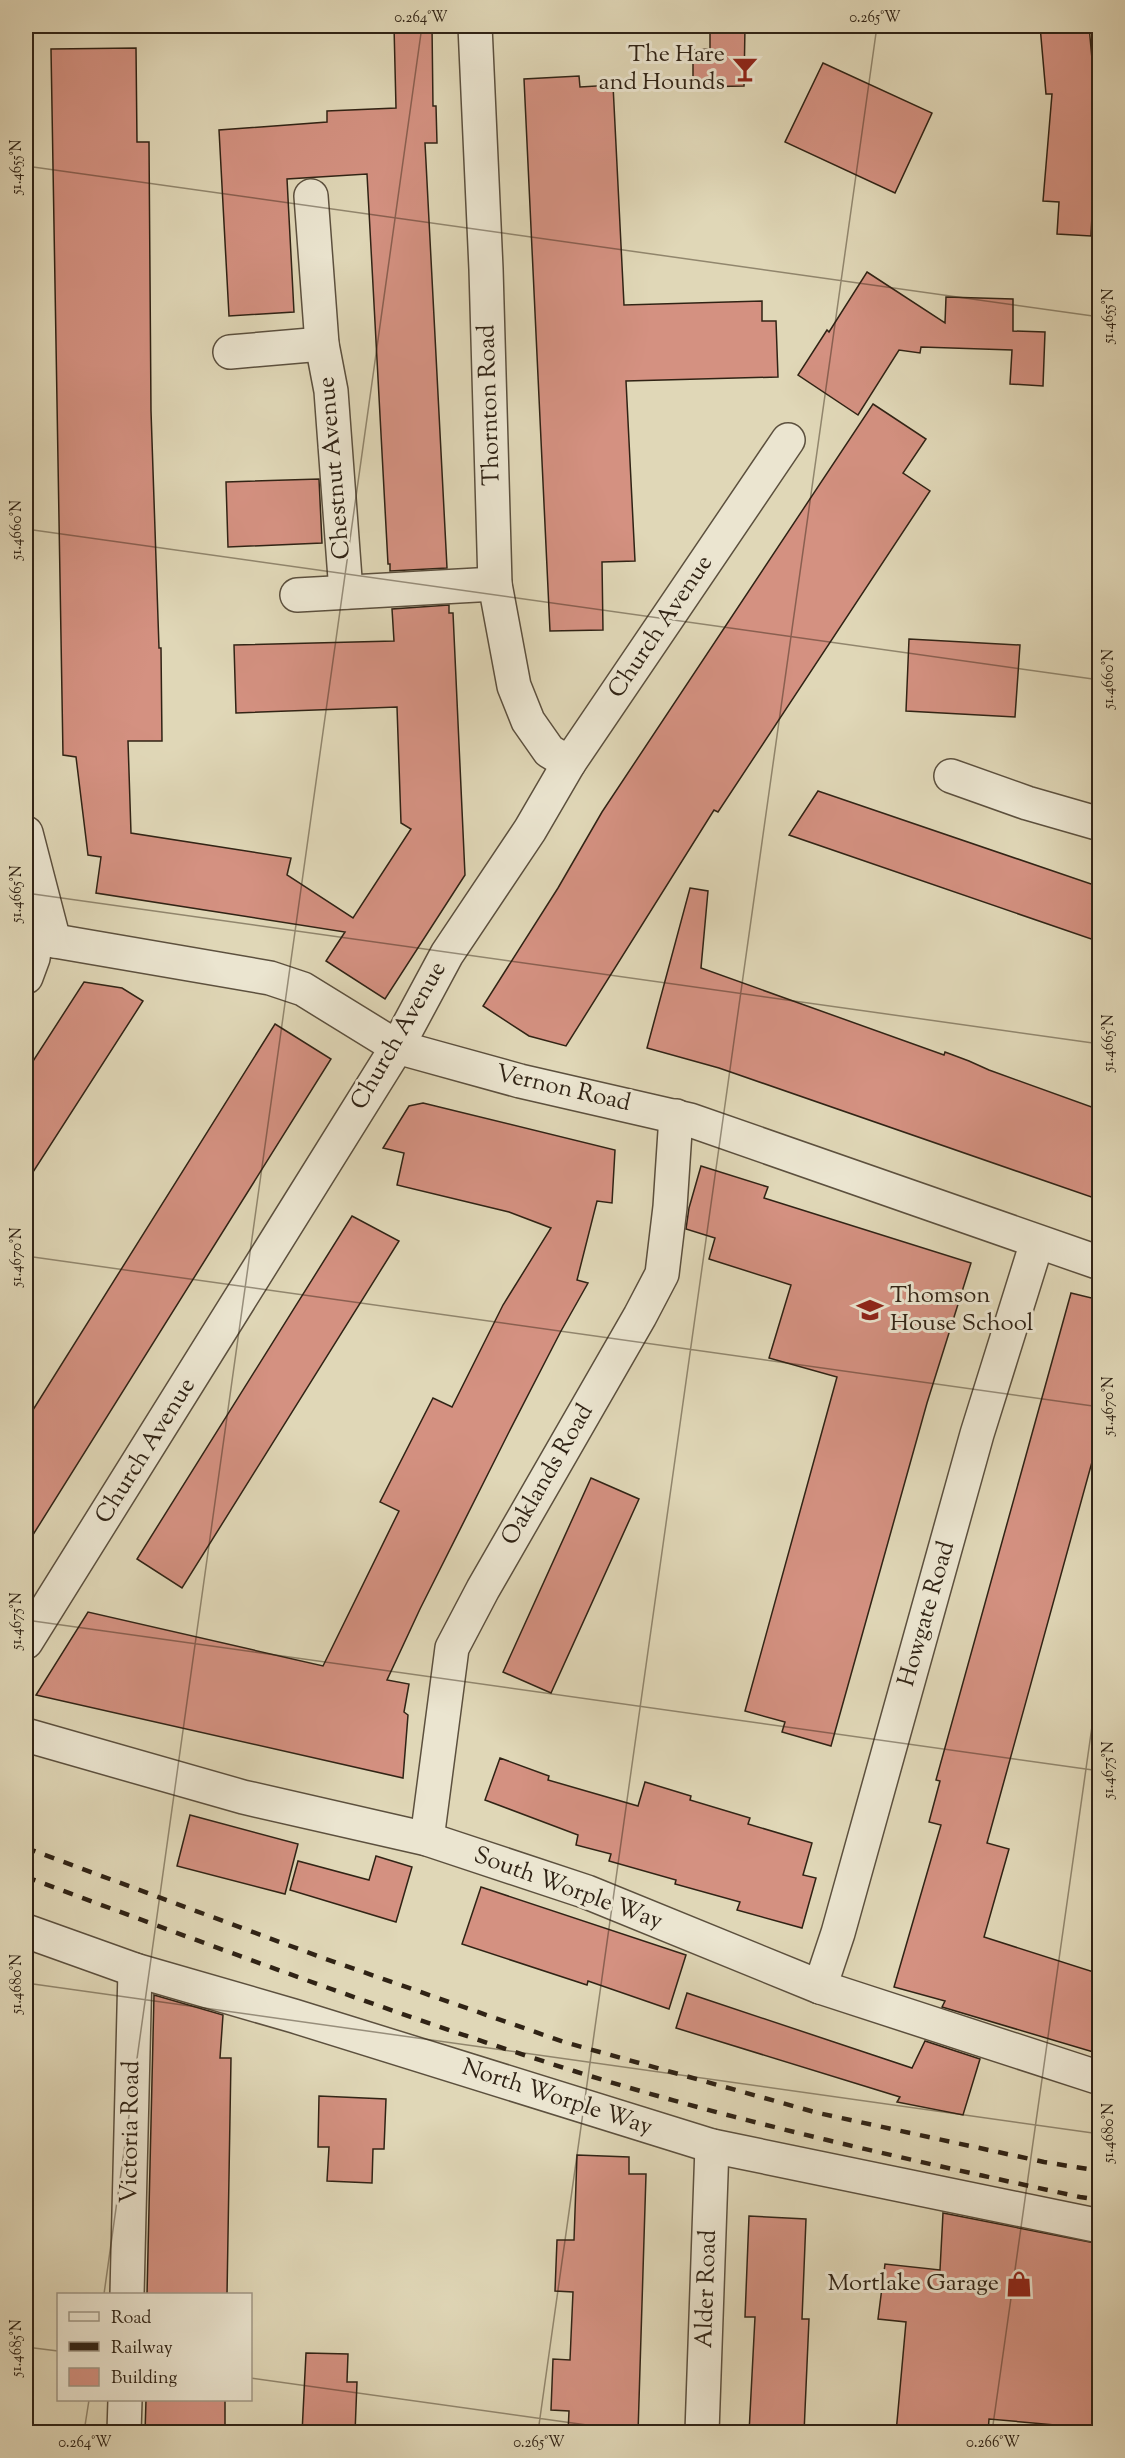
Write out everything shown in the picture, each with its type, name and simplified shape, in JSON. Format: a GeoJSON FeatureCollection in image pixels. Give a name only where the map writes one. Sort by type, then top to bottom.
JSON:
{"type":"FeatureCollection","features":[{"type":"Feature","properties":{"kind":"street","name":"Thornton Road"},"geometry":{"type":"LineString","coordinates":[[475,26],[486,269],[495,584],[514,686],[528,720],[549,751],[569,763]]}},
{"type":"Feature","properties":{"kind":"street","name":"Chestnut Avenue"},"geometry":{"type":"LineString","coordinates":[[311,196],[322,344],[331,391],[346,592]]}},
{"type":"Feature","properties":{"kind":"street","name":"Chestnut Avenue"},"geometry":{"type":"LineString","coordinates":[[230,352],[322,344]]}},
{"type":"Feature","properties":{"kind":"street","name":"Church Avenue"},"geometry":{"type":"LineString","coordinates":[[26,1642],[397,1047],[447,954],[530,830],[569,763],[788,440]]}},
{"type":"Feature","properties":{"kind":"street","name":"Chestnut Avenue"},"geometry":{"type":"LineString","coordinates":[[297,595],[495,584]]}},
{"type":"Feature","properties":{"kind":"street"},"geometry":{"type":"LineString","coordinates":[[951,776],[1100,825]]}},
{"type":"Feature","properties":{"kind":"street"},"geometry":{"type":"LineString","coordinates":[[26,833],[38,938],[26,977]]}},
{"type":"Feature","properties":{"kind":"street","name":"Vernon Road"},"geometry":{"type":"LineString","coordinates":[[38,938],[270,978],[303,989],[397,1047],[520,1081],[676,1116],[1100,1263]]}},
{"type":"Feature","properties":{"kind":"street","name":"Oaklands Road"},"geometry":{"type":"LineString","coordinates":[[427,1839],[452,1648],[483,1589],[662,1274],[670,1207],[676,1116]]}},
{"type":"Feature","properties":{"kind":"street","name":"Howgate Road"},"geometry":{"type":"LineString","coordinates":[[820,1987],[838,1933],[977,1434],[1037,1242]]}},
{"type":"Feature","properties":{"kind":"street","name":"South Worple Way"},"geometry":{"type":"LineString","coordinates":[[26,1735],[243,1797],[427,1839],[586,1892],[820,1987],[1100,2078]]}},
{"type":"Feature","properties":{"kind":"street","name":"North Worple Way"},"geometry":{"type":"LineString","coordinates":[[26,1931],[135,1970],[294,2016],[711,2146],[1100,2226]]}},
{"type":"Feature","properties":{"kind":"street","name":"Victoria Road"},"geometry":{"type":"LineString","coordinates":[[127,2293],[135,1970]]}},
{"type":"Feature","properties":{"kind":"street","name":"Alder Road"},"geometry":{"type":"LineString","coordinates":[[702,2433],[711,2146]]}},
{"type":"Feature","properties":{"kind":"street"},"geometry":{"type":"LineString","coordinates":[[124,2433],[125,2401]]}},
{"type":"Feature","properties":{"kind":"building"},"geometry":{"type":"Polygon","coordinates":[[[394,26],[432,26],[433,106],[436,106],[437,143],[425,143],[447,568],[390,571],[367,174],[287,179],[294,312],[229,316],[219,130],[327,122],[327,111],[396,108],[394,26]]]}},
{"type":"Feature","properties":{"kind":"building"},"geometry":{"type":"Polygon","coordinates":[[[710,26],[745,26],[744,86],[693,87],[693,50],[710,49],[710,26]]]}},
{"type":"Feature","properties":{"kind":"building"},"geometry":{"type":"Polygon","coordinates":[[[1040,26],[1089,26],[1097,114],[1091,236],[1057,234],[1059,202],[1043,201],[1052,94],[1046,94],[1040,26]]]}},
{"type":"Feature","properties":{"kind":"building"},"geometry":{"type":"Polygon","coordinates":[[[136,48],[137,142],[149,142],[151,411],[159,648],[161,648],[162,741],[128,741],[131,833],[291,858],[287,875],[353,918],[411,829],[401,823],[397,707],[236,713],[234,645],[394,641],[392,609],[449,605],[449,613],[453,613],[465,875],[385,999],[326,961],[345,932],[96,893],[101,857],[88,855],[76,757],[63,755],[51,49],[136,48]]]}},
{"type":"Feature","properties":{"kind":"building"},"geometry":{"type":"Polygon","coordinates":[[[823,63],[932,113],[895,193],[785,142],[823,63]]]}},
{"type":"Feature","properties":{"kind":"building"},"geometry":{"type":"Polygon","coordinates":[[[579,76],[580,87],[613,85],[624,305],[762,301],[762,321],[776,321],[778,377],[626,381],[635,561],[602,562],[603,630],[550,631],[524,79],[579,76]]]}},
{"type":"Feature","properties":{"kind":"building"},"geometry":{"type":"Polygon","coordinates":[[[867,272],[945,323],[946,297],[1013,299],[1013,331],[1045,332],[1043,386],[1010,384],[1012,350],[921,347],[920,353],[899,350],[858,415],[798,375],[827,330],[829,332],[867,272]]]}},
{"type":"Feature","properties":{"kind":"building"},"geometry":{"type":"Polygon","coordinates":[[[873,404],[926,439],[903,473],[930,491],[718,812],[714,810],[566,1046],[529,1036],[483,1006],[558,888],[602,812],[873,404]]]}},
{"type":"Feature","properties":{"kind":"building"},"geometry":{"type":"Polygon","coordinates":[[[319,479],[322,543],[228,547],[226,482],[319,479]]]}},
{"type":"Feature","properties":{"kind":"building"},"geometry":{"type":"Polygon","coordinates":[[[909,639],[1020,645],[1015,717],[906,711],[909,639]]]}},
{"type":"Feature","properties":{"kind":"building"},"geometry":{"type":"Polygon","coordinates":[[[818,791],[1100,887],[1100,942],[789,835],[818,791]]]}},
{"type":"Feature","properties":{"kind":"building"},"geometry":{"type":"Polygon","coordinates":[[[690,888],[708,891],[701,968],[944,1055],[945,1052],[1100,1110],[1100,1200],[719,1068],[647,1048],[690,888]]]}},
{"type":"Feature","properties":{"kind":"building"},"geometry":{"type":"Polygon","coordinates":[[[84,982],[122,988],[143,1001],[26,1183],[26,1072],[84,982]]]}},
{"type":"Feature","properties":{"kind":"building"},"geometry":{"type":"Polygon","coordinates":[[[275,1024],[331,1059],[26,1546],[26,1421],[275,1024]]]}},
{"type":"Feature","properties":{"kind":"building"},"geometry":{"type":"Polygon","coordinates":[[[423,1103],[615,1150],[612,1203],[597,1201],[577,1280],[588,1283],[508,1434],[387,1680],[409,1684],[404,1712],[408,1715],[403,1778],[36,1695],[88,1612],[323,1666],[399,1511],[380,1502],[433,1398],[452,1407],[503,1305],[551,1228],[509,1212],[397,1185],[404,1153],[383,1148],[409,1106],[423,1103]]]}},
{"type":"Feature","properties":{"kind":"building"},"geometry":{"type":"Polygon","coordinates":[[[701,1166],[768,1187],[764,1198],[971,1263],[927,1403],[831,1746],[782,1732],[785,1722],[745,1711],[837,1377],[769,1358],[791,1285],[709,1259],[715,1238],[686,1229],[689,1208],[701,1166]]]}},
{"type":"Feature","properties":{"kind":"building"},"geometry":{"type":"Polygon","coordinates":[[[352,1216],[399,1241],[182,1588],[137,1559],[352,1216]]]}},
{"type":"Feature","properties":{"kind":"building"},"geometry":{"type":"Polygon","coordinates":[[[1071,1293],[1100,1300],[1100,1433],[987,1843],[1009,1849],[984,1937],[1100,1974],[1100,2054],[942,2007],[945,2001],[894,1987],[941,1825],[929,1822],[940,1781],[936,1780],[1071,1293]]]}},
{"type":"Feature","properties":{"kind":"building"},"geometry":{"type":"Polygon","coordinates":[[[591,1478],[639,1499],[551,1693],[503,1672],[591,1478]]]}},
{"type":"Feature","properties":{"kind":"building"},"geometry":{"type":"Polygon","coordinates":[[[500,1758],[549,1776],[548,1780],[638,1806],[645,1782],[691,1796],[690,1800],[750,1818],[748,1824],[812,1843],[803,1875],[816,1878],[802,1928],[737,1910],[740,1902],[675,1884],[676,1880],[609,1861],[611,1854],[576,1845],[578,1835],[485,1800],[500,1758]]]}},
{"type":"Feature","properties":{"kind":"building"},"geometry":{"type":"Polygon","coordinates":[[[190,1815],[298,1844],[285,1894],[177,1866],[190,1815]]]}},
{"type":"Feature","properties":{"kind":"building"},"geometry":{"type":"Polygon","coordinates":[[[376,1856],[412,1867],[396,1922],[290,1890],[298,1861],[369,1880],[376,1856]]]}},
{"type":"Feature","properties":{"kind":"building"},"geometry":{"type":"Polygon","coordinates":[[[481,1887],[686,1955],[669,2009],[588,1981],[587,1985],[462,1944],[481,1887]]]}},
{"type":"Feature","properties":{"kind":"building"},"geometry":{"type":"Polygon","coordinates":[[[687,1993],[912,2068],[925,2041],[980,2059],[963,2115],[897,2102],[900,2097],[676,2028],[687,1993]]]}},
{"type":"Feature","properties":{"kind":"building"},"geometry":{"type":"Polygon","coordinates":[[[154,1995],[223,2015],[220,2058],[231,2058],[227,2293],[147,2293],[154,1995]]]}},
{"type":"Feature","properties":{"kind":"building"},"geometry":{"type":"Polygon","coordinates":[[[319,2096],[386,2099],[384,2149],[373,2149],[372,2183],[327,2181],[329,2147],[318,2147],[319,2096]]]}},
{"type":"Feature","properties":{"kind":"building"},"geometry":{"type":"Polygon","coordinates":[[[577,2155],[629,2157],[629,2174],[646,2174],[638,2433],[568,2433],[569,2411],[551,2410],[553,2359],[570,2360],[573,2292],[555,2291],[557,2240],[574,2240],[577,2155]]]}},
{"type":"Feature","properties":{"kind":"building"},"geometry":{"type":"Polygon","coordinates":[[[943,2213],[1100,2244],[1100,2429],[989,2419],[988,2433],[896,2433],[906,2322],[878,2319],[885,2264],[940,2270],[943,2213]]]}},
{"type":"Feature","properties":{"kind":"building"},"geometry":{"type":"Polygon","coordinates":[[[749,2216],[806,2219],[802,2319],[809,2319],[804,2433],[749,2433],[755,2317],[745,2317],[749,2216]]]}},
{"type":"Feature","properties":{"kind":"building"},"geometry":{"type":"Polygon","coordinates":[[[306,2353],[348,2354],[347,2382],[357,2382],[355,2433],[302,2433],[306,2353]]]}},
{"type":"Feature","properties":{"kind":"building"},"geometry":{"type":"Polygon","coordinates":[[[146,2401],[225,2401],[225,2433],[145,2433],[146,2401]]]}},
{"type":"Feature","properties":{"kind":"railway"},"geometry":{"type":"LineString","coordinates":[[26,1848],[323,1958],[564,2042],[818,2113],[1044,2162],[1100,2171]]}},
{"type":"Feature","properties":{"kind":"railway"},"geometry":{"type":"LineString","coordinates":[[26,1877],[367,2002],[636,2090],[889,2155],[1100,2200]]}},
{"type":"Feature","properties":{"kind":"place","name":"The Hare and Hounds"},"geometry":{"type":"Point","coordinates":[745,69]}},
{"type":"Feature","properties":{"kind":"place","name":"Thomson House School"},"geometry":{"type":"Point","coordinates":[870,1310]}},
{"type":"Feature","properties":{"kind":"place","name":"Mortlake Garage"},"geometry":{"type":"Point","coordinates":[1019,2284]}}]}
